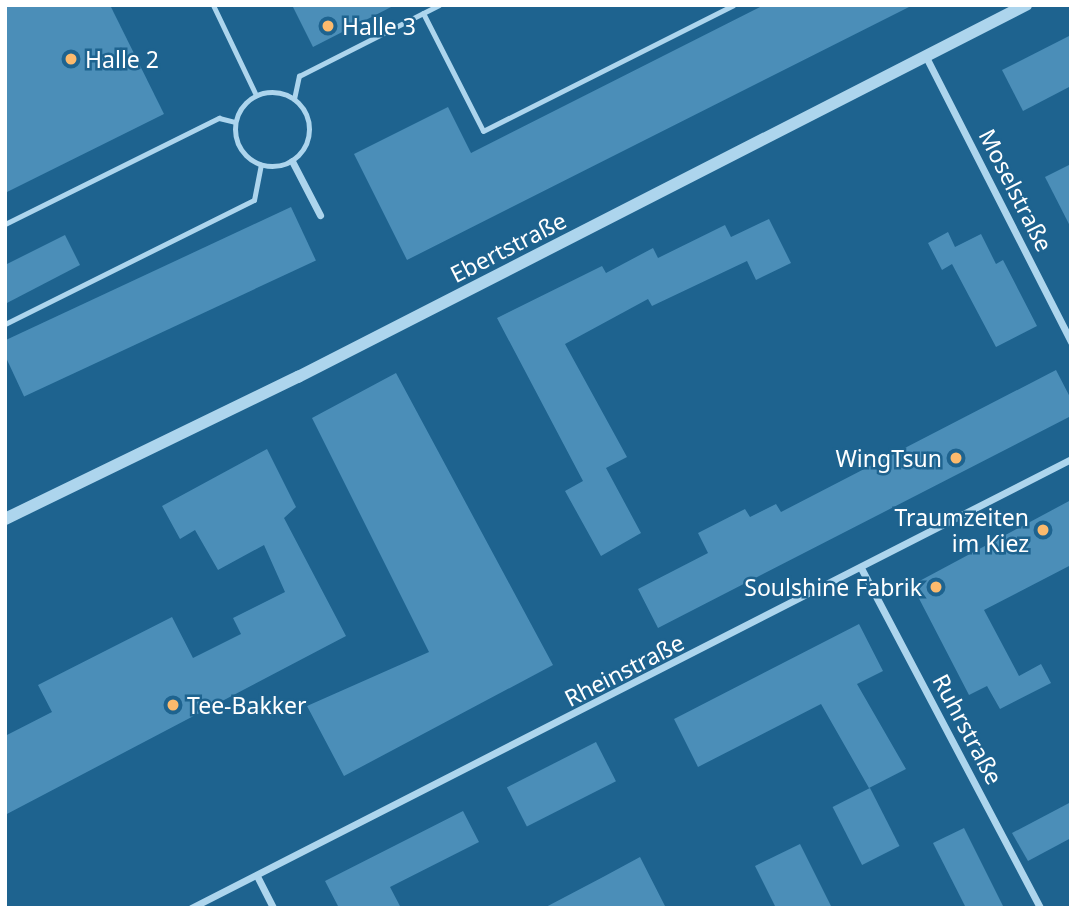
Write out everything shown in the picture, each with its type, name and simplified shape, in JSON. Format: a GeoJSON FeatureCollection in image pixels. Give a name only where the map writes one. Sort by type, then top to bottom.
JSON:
{"type":"FeatureCollection","features":[{"type":"Feature","properties":{"kind":"street","name":"Ebertstraße"},"geometry":{"type":"LineString","coordinates":[[5,519],[1026,5]]}},
{"type":"Feature","properties":{"kind":"street","name":"Moselstraße"},"geometry":{"type":"LineString","coordinates":[[926,57],[1071,342]]}},
{"type":"Feature","properties":{"kind":"street"},"geometry":{"type":"LineString","coordinates":[[292,161],[320,215]]}},
{"type":"Feature","properties":{"kind":"street","name":"Rheinstraße"},"geometry":{"type":"LineString","coordinates":[[191,908],[1071,459]]}},
{"type":"Feature","properties":{"kind":"street","name":"Ruhrstraße"},"geometry":{"type":"LineString","coordinates":[[861,568],[1040,908]]}},
{"type":"Feature","properties":{"kind":"street"},"geometry":{"type":"LineString","coordinates":[[257,876],[273,908]]}},
{"type":"Feature","properties":{"kind":"lane"},"geometry":{"type":"LineString","coordinates":[[213,5],[256,95]]}},
{"type":"Feature","properties":{"kind":"lane"},"geometry":{"type":"LineString","coordinates":[[235,121],[242,153],[261,165],[292,161],[309,131],[294,99],[299,76],[439,5]]}},
{"type":"Feature","properties":{"kind":"lane"},"geometry":{"type":"LineString","coordinates":[[423,13],[483,131],[733,5]]}},
{"type":"Feature","properties":{"kind":"lane"},"geometry":{"type":"LineString","coordinates":[[235,121],[256,95],[276,92],[294,99]]}},
{"type":"Feature","properties":{"kind":"lane"},"geometry":{"type":"LineString","coordinates":[[5,224],[219,118],[235,121]]}},
{"type":"Feature","properties":{"kind":"lane"},"geometry":{"type":"LineString","coordinates":[[5,324],[254,200],[261,165]]}},
{"type":"Feature","properties":{"kind":"building","name":"Halle 2"},"geometry":{"type":"Polygon","coordinates":[[[5,5],[110,5],[164,114],[5,193],[5,5]]]}},
{"type":"Feature","properties":{"kind":"building","name":"Halle 3"},"geometry":{"type":"Polygon","coordinates":[[[292,5],[395,5],[313,47],[292,5]]]}},
{"type":"Feature","properties":{"kind":"building"},"geometry":{"type":"Polygon","coordinates":[[[764,5],[913,5],[407,260],[354,154],[448,107],[471,153],[764,5]]]}},
{"type":"Feature","properties":{"kind":"building"},"geometry":{"type":"Polygon","coordinates":[[[1071,35],[1071,86],[1023,111],[1002,70],[1071,35]]]}},
{"type":"Feature","properties":{"kind":"building"},"geometry":{"type":"Polygon","coordinates":[[[1071,164],[1071,228],[1045,177],[1071,164]]]}},
{"type":"Feature","properties":{"kind":"building"},"geometry":{"type":"Polygon","coordinates":[[[291,207],[316,260],[24,397],[5,356],[5,340],[291,207]]]}},
{"type":"Feature","properties":{"kind":"building"},"geometry":{"type":"Polygon","coordinates":[[[769,219],[791,263],[756,280],[747,261],[652,306],[648,299],[565,344],[627,457],[606,468],[641,533],[601,556],[565,491],[583,481],[497,318],[602,266],[606,273],[653,248],[658,258],[725,225],[731,237],[769,219]]]}},
{"type":"Feature","properties":{"kind":"building"},"geometry":{"type":"Polygon","coordinates":[[[948,232],[955,247],[981,234],[996,264],[1003,260],[1037,326],[996,347],[952,264],[942,270],[928,243],[948,232]]]}},
{"type":"Feature","properties":{"kind":"building"},"geometry":{"type":"Polygon","coordinates":[[[65,235],[80,265],[5,304],[5,265],[65,235]]]}},
{"type":"Feature","properties":{"kind":"building"},"geometry":{"type":"Polygon","coordinates":[[[1056,370],[1071,399],[1071,416],[658,628],[638,589],[708,553],[698,533],[745,509],[750,517],[776,504],[781,512],[1056,370]]]}},
{"type":"Feature","properties":{"kind":"building"},"geometry":{"type":"Polygon","coordinates":[[[396,373],[553,665],[344,776],[307,706],[429,652],[312,418],[396,373]]]}},
{"type":"Feature","properties":{"kind":"building"},"geometry":{"type":"Polygon","coordinates":[[[267,449],[296,507],[284,518],[346,636],[5,815],[5,736],[52,712],[38,685],[172,617],[193,658],[241,634],[233,618],[285,592],[264,545],[218,570],[195,530],[180,539],[162,506],[267,449]]]}},
{"type":"Feature","properties":{"kind":"building"},"geometry":{"type":"Polygon","coordinates":[[[1071,500],[1071,565],[984,610],[1019,676],[1041,664],[1051,683],[1000,709],[987,686],[969,695],[912,585],[1071,500]]]}},
{"type":"Feature","properties":{"kind":"building"},"geometry":{"type":"Polygon","coordinates":[[[859,624],[883,671],[857,684],[906,769],[869,788],[821,704],[698,767],[674,719],[859,624]]]}},
{"type":"Feature","properties":{"kind":"building"},"geometry":{"type":"Polygon","coordinates":[[[596,742],[616,781],[527,827],[507,787],[596,742]]]}},
{"type":"Feature","properties":{"kind":"building"},"geometry":{"type":"Polygon","coordinates":[[[870,788],[900,846],[862,865],[833,807],[870,788]]]}},
{"type":"Feature","properties":{"kind":"building"},"geometry":{"type":"Polygon","coordinates":[[[1071,802],[1071,838],[1028,861],[1012,833],[1071,802]]]}},
{"type":"Feature","properties":{"kind":"building"},"geometry":{"type":"Polygon","coordinates":[[[463,811],[479,842],[390,887],[401,908],[339,908],[325,881],[463,811]]]}},
{"type":"Feature","properties":{"kind":"building"},"geometry":{"type":"Polygon","coordinates":[[[964,828],[1004,908],[966,908],[933,843],[964,828]]]}},
{"type":"Feature","properties":{"kind":"building"},"geometry":{"type":"Polygon","coordinates":[[[800,844],[832,908],[776,908],[755,866],[800,844]]]}},
{"type":"Feature","properties":{"kind":"building"},"geometry":{"type":"Polygon","coordinates":[[[640,857],[666,908],[544,908],[603,877],[640,857]]]}},
{"type":"Feature","properties":{"kind":"place","name":"Halle 3"},"geometry":{"type":"Point","coordinates":[328,26]}},
{"type":"Feature","properties":{"kind":"place","name":"Halle 2"},"geometry":{"type":"Point","coordinates":[71,59]}},
{"type":"Feature","properties":{"kind":"place","name":"WingTsun"},"geometry":{"type":"Point","coordinates":[956,458]}},
{"type":"Feature","properties":{"kind":"place","name":"Traumzeiten im Kiez"},"geometry":{"type":"Point","coordinates":[1043,530]}},
{"type":"Feature","properties":{"kind":"place","name":"Soulshine Fabrik"},"geometry":{"type":"Point","coordinates":[936,587]}},
{"type":"Feature","properties":{"kind":"place","name":"Tee-Bakker"},"geometry":{"type":"Point","coordinates":[173,705]}}]}
